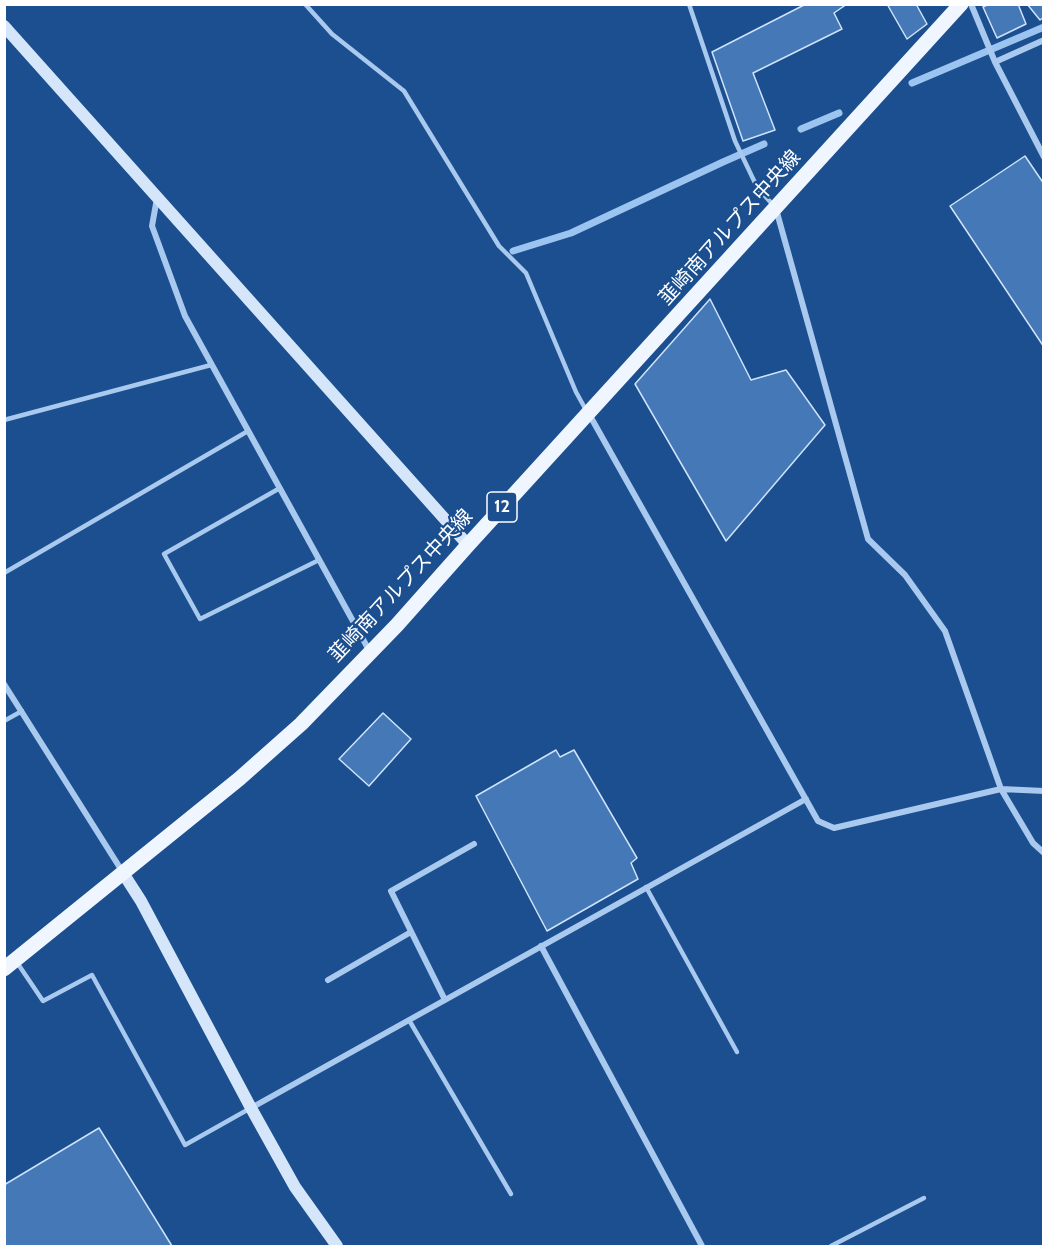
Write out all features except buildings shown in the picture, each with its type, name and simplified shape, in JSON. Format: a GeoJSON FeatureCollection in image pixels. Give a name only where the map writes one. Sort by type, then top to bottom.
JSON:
{"type":"FeatureCollection","features":[{"type":"Feature","properties":{"kind":"main road","name":"韮崎南アルプス中央線"},"geometry":{"type":"LineString","coordinates":[[10,965],[239,779],[301,724],[397,625],[961,4]]}},
{"type":"Feature","properties":{"kind":"street"},"geometry":{"type":"LineString","coordinates":[[971,4],[994,61],[1044,157]]}},
{"type":"Feature","properties":{"kind":"street"},"geometry":{"type":"LineString","coordinates":[[4,26],[468,545]]}},
{"type":"Feature","properties":{"kind":"street"},"geometry":{"type":"LineString","coordinates":[[994,61],[1044,40]]}},
{"type":"Feature","properties":{"kind":"street"},"geometry":{"type":"LineString","coordinates":[[157,198],[152,226],[185,316],[370,652]]}},
{"type":"Feature","properties":{"kind":"street"},"geometry":{"type":"LineString","coordinates":[[776,208],[868,539],[905,575],[945,631],[1002,789],[1033,843],[1044,853]]}},
{"type":"Feature","properties":{"kind":"street"},"geometry":{"type":"LineString","coordinates":[[588,414],[819,821],[834,828],[1002,789],[1044,791]]}},
{"type":"Feature","properties":{"kind":"street"},"geometry":{"type":"LineString","coordinates":[[4,684],[141,902],[295,1187],[337,1246]]}},
{"type":"Feature","properties":{"kind":"street"},"geometry":{"type":"LineString","coordinates":[[251,1108],[806,799]]}},
{"type":"Feature","properties":{"kind":"street"},"geometry":{"type":"LineString","coordinates":[[445,1000],[391,891],[474,844]]}},
{"type":"Feature","properties":{"kind":"street"},"geometry":{"type":"LineString","coordinates":[[328,980],[411,932]]}},
{"type":"Feature","properties":{"kind":"street"},"geometry":{"type":"LineString","coordinates":[[541,946],[702,1246]]}},
{"type":"Feature","properties":{"kind":"lane"},"geometry":{"type":"LineString","coordinates":[[305,4],[332,34],[404,91],[499,246],[526,273],[576,392],[588,414]]}},
{"type":"Feature","properties":{"kind":"lane"},"geometry":{"type":"LineString","coordinates":[[689,4],[735,141],[757,187],[776,208]]}},
{"type":"Feature","properties":{"kind":"lane"},"geometry":{"type":"LineString","coordinates":[[4,420],[212,365]]}},
{"type":"Feature","properties":{"kind":"lane"},"geometry":{"type":"LineString","coordinates":[[4,573],[248,431]]}},
{"type":"Feature","properties":{"kind":"lane"},"geometry":{"type":"LineString","coordinates":[[280,488],[164,554],[200,619],[320,559]]}},
{"type":"Feature","properties":{"kind":"lane"},"geometry":{"type":"LineString","coordinates":[[4,722],[22,711]]}},
{"type":"Feature","properties":{"kind":"lane"},"geometry":{"type":"LineString","coordinates":[[646,887],[737,1052]]}},
{"type":"Feature","properties":{"kind":"lane"},"geometry":{"type":"LineString","coordinates":[[10,965],[43,1001],[92,975],[185,1145],[251,1108]]}},
{"type":"Feature","properties":{"kind":"lane"},"geometry":{"type":"LineString","coordinates":[[409,1020],[511,1194]]}},
{"type":"Feature","properties":{"kind":"lane"},"geometry":{"type":"LineString","coordinates":[[831,1246],[924,1198]]}},
{"type":"Feature","properties":{"kind":"waterway"},"geometry":{"type":"LineString","coordinates":[[912,83],[1044,27]]}},
{"type":"Feature","properties":{"kind":"waterway"},"geometry":{"type":"LineString","coordinates":[[801,129],[839,113]]}},
{"type":"Feature","properties":{"kind":"waterway"},"geometry":{"type":"LineString","coordinates":[[513,251],[571,233],[764,144]]}}]}
